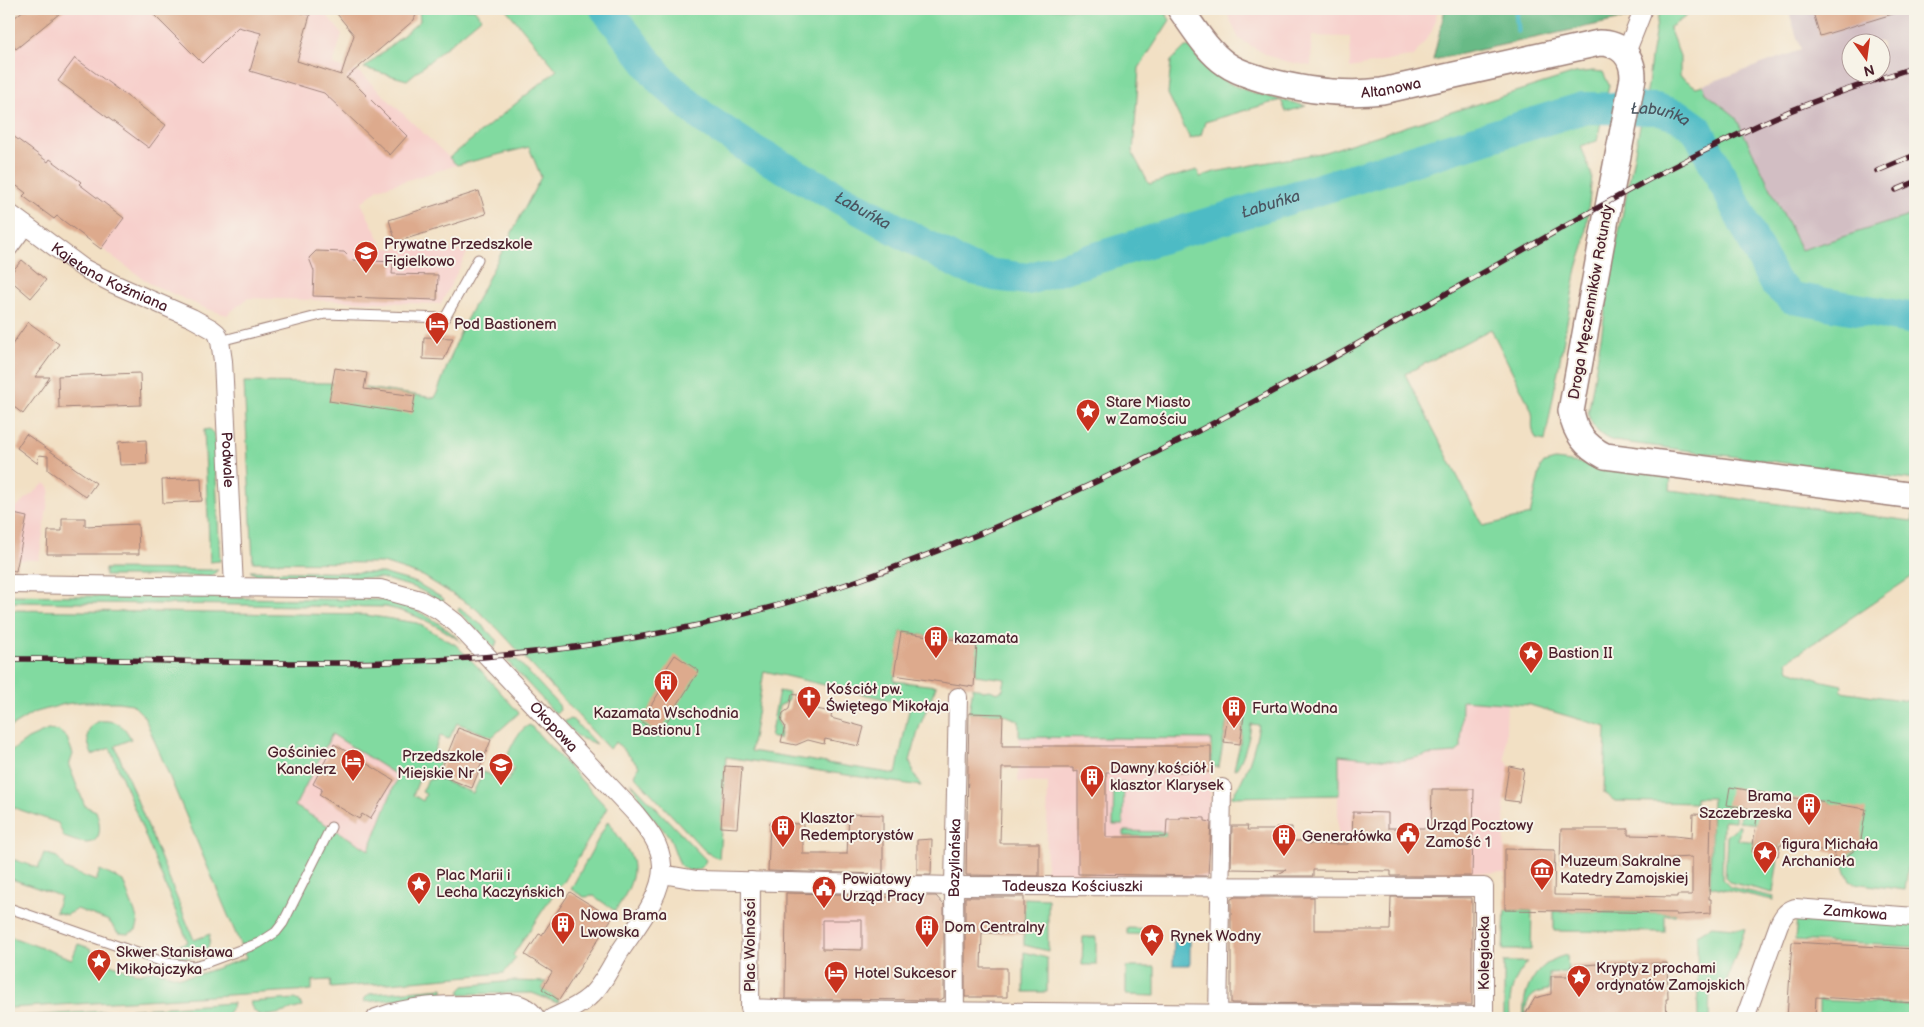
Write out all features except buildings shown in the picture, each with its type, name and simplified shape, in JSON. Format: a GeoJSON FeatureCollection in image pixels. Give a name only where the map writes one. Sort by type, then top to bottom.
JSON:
{"type":"FeatureCollection","features":[{"type":"Feature","properties":{"kind":"street","name":"Altanowa"},"geometry":{"type":"LineString","coordinates":[[1180,9],[1214,54],[1233,69],[1266,80],[1321,92],[1358,94],[1382,91],[1599,43],[1614,44],[1626,53]]}},
{"type":"Feature","properties":{"kind":"street"},"geometry":{"type":"LineString","coordinates":[[1626,53],[1642,11]]}},
{"type":"Feature","properties":{"kind":"street","name":"Droga Męczenników Rotundy"},"geometry":{"type":"LineString","coordinates":[[1626,53],[1632,66],[1632,88],[1571,411],[1575,426],[1585,442],[1605,456],[1915,496]]}},
{"type":"Feature","properties":{"kind":"street","name":"Kajetana Koźmiana"},"geometry":{"type":"LineString","coordinates":[[9,212],[83,268],[129,291],[192,318],[219,337]]}},
{"type":"Feature","properties":{"kind":"street"},"geometry":{"type":"LineString","coordinates":[[9,248],[25,225]]}},
{"type":"Feature","properties":{"kind":"street","name":"Podwale"},"geometry":{"type":"LineString","coordinates":[[219,337],[223,360],[234,587]]}},
{"type":"Feature","properties":{"kind":"street","name":"Okopowa"},"geometry":{"type":"LineString","coordinates":[[9,584],[380,589],[410,596],[439,610],[456,623],[478,644],[638,817],[656,841],[660,850],[662,874],[650,905],[598,987],[582,1003],[552,1018]]}},
{"type":"Feature","properties":{"kind":"street","name":"Bazyliańska"},"geometry":{"type":"LineString","coordinates":[[956,1014],[954,886],[958,697]]}},
{"type":"Feature","properties":{"kind":"street"},"geometry":{"type":"LineString","coordinates":[[1218,1016],[1222,788]]}},
{"type":"Feature","properties":{"kind":"street","name":"Tadeusza Kościuszki"},"geometry":{"type":"LineString","coordinates":[[662,874],[697,880],[954,886],[1484,887]]}},
{"type":"Feature","properties":{"kind":"street","name":"Plac Wolności"},"geometry":{"type":"LineString","coordinates":[[751,882],[750,1008],[956,1014]]}},
{"type":"Feature","properties":{"kind":"street","name":"Kolegiacka"},"geometry":{"type":"LineString","coordinates":[[1484,887],[1484,1017]]}},
{"type":"Feature","properties":{"kind":"street","name":"Zamkowa"},"geometry":{"type":"LineString","coordinates":[[1745,1018],[1781,918],[1788,910],[1795,908],[1915,917]]}},
{"type":"Feature","properties":{"kind":"street"},"geometry":{"type":"LineString","coordinates":[[376,1018],[410,1008],[494,1005],[512,1002],[528,1009],[536,1018]]}},
{"type":"Feature","properties":{"kind":"street"},"geometry":{"type":"LineString","coordinates":[[479,1018],[494,1005]]}},
{"type":"Feature","properties":{"kind":"street"},"geometry":{"type":"LineString","coordinates":[[956,1014],[1484,1017]]}},
{"type":"Feature","properties":{"kind":"lane"},"geometry":{"type":"LineString","coordinates":[[219,337],[325,314],[445,318],[478,259]]}},
{"type":"Feature","properties":{"kind":"lane"},"geometry":{"type":"LineString","coordinates":[[9,908],[166,964],[184,966],[205,963],[259,943],[276,932],[283,923],[331,827]]}},
{"type":"Feature","properties":{"kind":"shaded area"},"geometry":{"type":"Polygon","coordinates":[[[25,9],[322,9],[342,34],[333,65],[359,72],[457,165],[378,189],[361,203],[384,248],[468,251],[441,304],[248,298],[227,315],[207,309],[149,283],[57,216],[54,219],[23,196],[26,193],[9,180],[9,22],[25,9]]]}},
{"type":"Feature","properties":{"kind":"shaded area"},"geometry":{"type":"Polygon","coordinates":[[[1225,9],[1438,9],[1432,31],[1414,56],[1350,68],[1350,37],[1312,36],[1311,66],[1284,61],[1267,55],[1239,39],[1225,9]]]}},
{"type":"Feature","properties":{"kind":"shaded area"},"geometry":{"type":"Polygon","coordinates":[[[1788,9],[1915,9],[1915,214],[1801,250],[1735,116],[1706,93],[1703,85],[1801,50],[1788,9]]]}},
{"type":"Feature","properties":{"kind":"shaded area"},"geometry":{"type":"Polygon","coordinates":[[[45,483],[50,488],[39,560],[9,560],[9,513],[45,483]]]}},
{"type":"Feature","properties":{"kind":"shaded area"},"geometry":{"type":"Polygon","coordinates":[[[1462,700],[1507,702],[1505,758],[1509,766],[1504,800],[1505,873],[1338,870],[1338,755],[1400,761],[1428,755],[1455,753],[1461,748],[1462,700]]]}},
{"type":"Feature","properties":{"kind":"shaded area"},"geometry":{"type":"Polygon","coordinates":[[[332,734],[398,776],[369,850],[295,806],[332,734]]]}},
{"type":"Feature","properties":{"kind":"shaded area"},"geometry":{"type":"Polygon","coordinates":[[[1019,737],[1211,739],[1210,820],[1212,821],[1212,843],[1210,844],[1209,878],[1046,876],[1048,783],[1018,782],[1019,737]]]}},
{"type":"Feature","properties":{"kind":"shaded area"},"geometry":{"type":"Polygon","coordinates":[[[786,898],[863,899],[862,999],[785,999],[786,898]]]}},
{"type":"Feature","properties":{"kind":"green space"},"geometry":{"type":"Polygon","coordinates":[[[419,9],[474,9],[481,18],[407,80],[364,68],[420,21],[419,9]]]}},
{"type":"Feature","properties":{"kind":"green space"},"geometry":{"type":"Polygon","coordinates":[[[506,9],[1163,9],[1170,20],[1139,68],[1133,154],[1149,184],[1197,170],[1200,177],[1214,172],[1325,152],[1575,73],[1603,72],[1609,85],[1597,141],[1581,146],[1592,176],[1584,247],[1577,268],[1545,441],[1536,439],[1531,409],[1491,329],[1405,374],[1483,526],[1530,515],[1541,467],[1544,463],[1555,460],[1671,474],[1670,490],[1912,521],[1915,506],[1915,578],[1913,576],[1787,661],[1789,670],[1842,685],[1841,691],[1915,702],[1915,817],[1905,890],[1850,881],[1843,864],[1847,861],[1849,852],[1853,852],[1859,846],[1829,802],[1802,798],[1774,825],[1739,822],[1740,812],[1736,811],[1735,821],[1724,820],[1723,822],[1722,879],[1730,887],[1774,897],[1773,900],[1710,886],[1712,798],[1696,798],[1696,803],[1615,801],[1604,793],[1606,727],[1530,705],[1462,700],[1461,748],[1455,753],[1428,755],[1400,761],[1339,755],[1339,795],[1231,797],[1249,763],[1259,725],[1251,724],[1244,752],[1237,768],[1234,769],[1244,716],[1228,714],[1219,767],[1211,767],[1211,739],[1019,737],[1019,721],[1003,714],[969,713],[973,687],[997,693],[1003,690],[1005,679],[975,675],[977,643],[901,632],[894,681],[936,686],[919,728],[910,761],[914,774],[921,786],[726,757],[719,859],[706,852],[634,775],[639,766],[616,742],[609,749],[498,629],[475,608],[423,576],[383,563],[253,562],[244,382],[332,383],[435,398],[461,330],[541,177],[529,147],[457,165],[449,158],[557,70],[506,9]],[[764,671],[751,751],[896,774],[910,705],[764,671]]]}},
{"type":"Feature","properties":{"kind":"green space"},"geometry":{"type":"Polygon","coordinates":[[[1445,9],[1629,9],[1627,18],[1433,60],[1445,9]]]}},
{"type":"Feature","properties":{"kind":"green space"},"geometry":{"type":"Polygon","coordinates":[[[1670,9],[1697,9],[1669,28],[1680,56],[1680,76],[1696,87],[1703,85],[1706,93],[1735,116],[1801,250],[1915,214],[1915,480],[1614,441],[1601,435],[1590,420],[1588,415],[1616,247],[1648,85],[1658,16],[1670,9]]]}},
{"type":"Feature","properties":{"kind":"green space"},"geometry":{"type":"Polygon","coordinates":[[[1185,47],[1189,47],[1207,69],[1225,81],[1259,94],[1306,106],[1286,112],[1281,100],[1205,122],[1201,135],[1190,139],[1168,94],[1171,61],[1185,47]]]}},
{"type":"Feature","properties":{"kind":"green space"},"geometry":{"type":"Polygon","coordinates":[[[209,429],[214,434],[220,561],[210,562],[204,430],[209,429]]]}},
{"type":"Feature","properties":{"kind":"green space"},"geometry":{"type":"Polygon","coordinates":[[[105,569],[218,570],[211,576],[105,576],[105,569]]]}},
{"type":"Feature","properties":{"kind":"green space"},"geometry":{"type":"Polygon","coordinates":[[[250,571],[382,573],[417,583],[444,599],[443,602],[416,588],[381,578],[258,577],[250,571]]]}},
{"type":"Feature","properties":{"kind":"green space"},"geometry":{"type":"Polygon","coordinates":[[[9,595],[384,600],[426,615],[461,642],[425,620],[386,607],[9,602],[9,595]]]}},
{"type":"Feature","properties":{"kind":"green space"},"geometry":{"type":"Polygon","coordinates":[[[459,608],[483,626],[497,641],[495,648],[458,611],[459,608]]]}},
{"type":"Feature","properties":{"kind":"green space"},"geometry":{"type":"Polygon","coordinates":[[[9,610],[366,615],[417,623],[456,645],[519,713],[492,737],[457,723],[449,739],[440,736],[434,752],[443,755],[436,773],[420,777],[413,795],[423,801],[426,794],[422,792],[428,780],[437,778],[473,793],[483,772],[508,781],[514,768],[503,764],[517,736],[530,725],[607,808],[564,882],[559,886],[513,955],[516,958],[504,973],[331,988],[330,980],[312,981],[312,990],[9,1008],[9,936],[72,959],[78,944],[90,948],[96,959],[139,974],[153,970],[180,977],[197,975],[246,958],[144,716],[132,704],[82,702],[65,704],[33,713],[9,728],[9,610]],[[332,734],[295,806],[369,850],[398,776],[332,734]]]}},
{"type":"Feature","properties":{"kind":"green space"},"geometry":{"type":"Polygon","coordinates":[[[517,660],[559,705],[560,710],[556,714],[507,661],[517,660]]]}},
{"type":"Feature","properties":{"kind":"green space"},"geometry":{"type":"Polygon","coordinates":[[[779,691],[789,693],[787,702],[779,706],[777,720],[781,728],[779,739],[770,737],[779,691]]]}},
{"type":"Feature","properties":{"kind":"green space"},"geometry":{"type":"Polygon","coordinates":[[[569,719],[573,720],[596,744],[578,737],[564,722],[569,719]]]}},
{"type":"Feature","properties":{"kind":"green space"},"geometry":{"type":"Polygon","coordinates":[[[100,721],[111,721],[119,724],[126,730],[131,739],[115,746],[194,940],[210,934],[209,945],[196,956],[184,958],[175,953],[171,948],[188,942],[110,748],[92,755],[88,735],[91,727],[100,721]]]}},
{"type":"Feature","properties":{"kind":"green space"},"geometry":{"type":"Polygon","coordinates":[[[48,730],[59,731],[67,738],[73,754],[69,766],[85,806],[96,811],[99,831],[96,839],[92,842],[81,842],[64,837],[58,823],[9,806],[9,753],[28,739],[48,730]]]}},
{"type":"Feature","properties":{"kind":"green space"},"geometry":{"type":"Polygon","coordinates":[[[631,782],[706,860],[701,867],[691,871],[680,865],[669,836],[648,813],[631,782]]]}},
{"type":"Feature","properties":{"kind":"green space"},"geometry":{"type":"Polygon","coordinates":[[[1114,782],[1124,782],[1123,825],[1113,825],[1114,782]]]}},
{"type":"Feature","properties":{"kind":"green space"},"geometry":{"type":"Polygon","coordinates":[[[608,821],[624,844],[633,864],[632,879],[615,911],[594,896],[584,897],[571,889],[608,821]]]}},
{"type":"Feature","properties":{"kind":"green space"},"geometry":{"type":"Polygon","coordinates":[[[1740,826],[1738,840],[1780,844],[1773,893],[1729,882],[1725,878],[1727,836],[1740,826]]]}},
{"type":"Feature","properties":{"kind":"green space"},"geometry":{"type":"Polygon","coordinates":[[[1124,831],[1166,832],[1166,837],[1124,836],[1124,831]]]}},
{"type":"Feature","properties":{"kind":"green space"},"geometry":{"type":"Polygon","coordinates":[[[44,853],[57,857],[65,869],[96,881],[100,870],[123,881],[137,918],[136,930],[128,934],[118,933],[109,921],[77,909],[67,915],[55,912],[60,896],[9,878],[9,858],[38,868],[44,853]]]}},
{"type":"Feature","properties":{"kind":"green space"},"geometry":{"type":"Polygon","coordinates":[[[1024,898],[1048,899],[1048,951],[1024,945],[1024,898]]]}},
{"type":"Feature","properties":{"kind":"green space"},"geometry":{"type":"Polygon","coordinates":[[[1505,910],[1532,911],[1531,950],[1503,950],[1505,910]]]}},
{"type":"Feature","properties":{"kind":"green space"},"geometry":{"type":"Polygon","coordinates":[[[1554,911],[1676,913],[1676,915],[1665,915],[1665,932],[1554,931],[1554,911]]]}},
{"type":"Feature","properties":{"kind":"green space"},"geometry":{"type":"Polygon","coordinates":[[[1797,917],[1915,925],[1915,947],[1795,940],[1797,917]]]}},
{"type":"Feature","properties":{"kind":"green space"},"geometry":{"type":"Polygon","coordinates":[[[1712,926],[1745,929],[1724,988],[1710,988],[1709,1018],[1698,1018],[1697,935],[1712,926]]]}},
{"type":"Feature","properties":{"kind":"green space"},"geometry":{"type":"Polygon","coordinates":[[[1127,928],[1157,929],[1157,935],[1127,934],[1127,928]]]}},
{"type":"Feature","properties":{"kind":"green space"},"geometry":{"type":"Polygon","coordinates":[[[1083,937],[1096,937],[1096,965],[1082,965],[1083,937]]]}},
{"type":"Feature","properties":{"kind":"green space"},"geometry":{"type":"Polygon","coordinates":[[[1024,952],[1047,958],[1047,992],[1024,992],[1024,952]]]}},
{"type":"Feature","properties":{"kind":"green space"},"geometry":{"type":"Polygon","coordinates":[[[1567,955],[1568,972],[1549,973],[1549,990],[1538,993],[1530,998],[1525,1012],[1526,1018],[1524,1018],[1525,997],[1534,978],[1548,963],[1567,955]]]}},
{"type":"Feature","properties":{"kind":"green space"},"geometry":{"type":"Polygon","coordinates":[[[1504,962],[1528,962],[1515,981],[1510,1002],[1510,1018],[1504,1018],[1504,962]]]}},
{"type":"Feature","properties":{"kind":"green space"},"geometry":{"type":"Polygon","coordinates":[[[1126,967],[1155,967],[1155,996],[1126,995],[1126,967]]]}},
{"type":"Feature","properties":{"kind":"green space"},"geometry":{"type":"Polygon","coordinates":[[[512,981],[546,982],[542,989],[559,1000],[555,1002],[532,993],[460,994],[460,990],[464,986],[512,981]]]}},
{"type":"Feature","properties":{"kind":"green space"},"geometry":{"type":"Polygon","coordinates":[[[443,988],[443,995],[364,1002],[369,994],[443,988]]]}},
{"type":"Feature","properties":{"kind":"green space"},"geometry":{"type":"Polygon","coordinates":[[[295,999],[300,1002],[302,1007],[272,1015],[258,1014],[253,1010],[250,1002],[295,999]]]}},
{"type":"Feature","properties":{"kind":"green space"},"geometry":{"type":"Polygon","coordinates":[[[1819,1000],[1915,1005],[1915,1018],[1819,1018],[1819,1000]]]}},
{"type":"Feature","properties":{"kind":"green space"},"geometry":{"type":"Polygon","coordinates":[[[233,1003],[232,1008],[224,1018],[9,1018],[9,1017],[233,1003]]]}},
{"type":"Feature","properties":{"kind":"water"},"geometry":{"type":"Polygon","coordinates":[[[1174,935],[1190,935],[1190,965],[1173,965],[1174,935]]]}},
{"type":"Feature","properties":{"kind":"waterway","name":"Łabuńka"},"geometry":{"type":"LineString","coordinates":[[606,9],[662,81],[704,118],[752,150],[963,266],[994,275],[1028,279],[1583,108],[1656,109],[1679,116],[1697,129],[1774,282],[1792,298],[1915,319]]}},
{"type":"Feature","properties":{"kind":"waterway"},"geometry":{"type":"LineString","coordinates":[[1516,9],[1518,31]]}},
{"type":"Feature","properties":{"kind":"railway"},"geometry":{"type":"LineString","coordinates":[[9,659],[340,663],[507,655],[567,648],[685,628],[802,598],[919,558],[1037,509],[1095,482],[1266,395],[1611,200],[1699,153],[1759,124],[1805,105],[1915,67]]}},
{"type":"Feature","properties":{"kind":"railway"},"geometry":{"type":"LineString","coordinates":[[1877,171],[1915,155]]}},
{"type":"Feature","properties":{"kind":"railway"},"geometry":{"type":"LineString","coordinates":[[1896,190],[1915,182]]}},
{"type":"Feature","properties":{"kind":"place","name":"Prywatne Przedszkole Figielkowo"},"geometry":{"type":"Point","coordinates":[366,274]}},
{"type":"Feature","properties":{"kind":"place","name":"Pod Bastionem"},"geometry":{"type":"Point","coordinates":[437,345]}},
{"type":"Feature","properties":{"kind":"place","name":"Stare Miasto w Zamościu"},"geometry":{"type":"Point","coordinates":[1088,432]}},
{"type":"Feature","properties":{"kind":"place","name":"kazamata"},"geometry":{"type":"Point","coordinates":[936,659]}},
{"type":"Feature","properties":{"kind":"place","name":"Bastion II"},"geometry":{"type":"Point","coordinates":[1531,674]}},
{"type":"Feature","properties":{"kind":"place","name":"Kazamata Wschodnia Bastionu I"},"geometry":{"type":"Point","coordinates":[666,703]}},
{"type":"Feature","properties":{"kind":"place","name":"Kościół pw. Świętego Mikołaja"},"geometry":{"type":"Point","coordinates":[809,719]}},
{"type":"Feature","properties":{"kind":"place","name":"Furta Wodna"},"geometry":{"type":"Point","coordinates":[1234,729]}},
{"type":"Feature","properties":{"kind":"place","name":"Gościniec Kanclerz"},"geometry":{"type":"Point","coordinates":[353,782]}},
{"type":"Feature","properties":{"kind":"place","name":"Przedszkole Miejskie Nr 1"},"geometry":{"type":"Point","coordinates":[501,786]}},
{"type":"Feature","properties":{"kind":"place","name":"Dawny kościół i klasztor Klarysek"},"geometry":{"type":"Point","coordinates":[1092,798]}},
{"type":"Feature","properties":{"kind":"place","name":"Brama Szczebrzeska"},"geometry":{"type":"Point","coordinates":[1809,826]}},
{"type":"Feature","properties":{"kind":"place","name":"Klasztor Redemptorystów"},"geometry":{"type":"Point","coordinates":[783,848]}},
{"type":"Feature","properties":{"kind":"place","name":"Urząd Pocztowy Zamość 1"},"geometry":{"type":"Point","coordinates":[1408,855]}},
{"type":"Feature","properties":{"kind":"place","name":"Generałówka"},"geometry":{"type":"Point","coordinates":[1284,857]}},
{"type":"Feature","properties":{"kind":"place","name":"figura Michała Archanioła"},"geometry":{"type":"Point","coordinates":[1765,874]}},
{"type":"Feature","properties":{"kind":"place","name":"Muzeum Sakralne Katedry Zamojskiej"},"geometry":{"type":"Point","coordinates":[1542,891]}},
{"type":"Feature","properties":{"kind":"place","name":"Plac Marii i Lecha Kaczyńskich"},"geometry":{"type":"Point","coordinates":[419,905]}},
{"type":"Feature","properties":{"kind":"place","name":"Powiatowy Urząd Pracy"},"geometry":{"type":"Point","coordinates":[824,909]}},
{"type":"Feature","properties":{"kind":"place","name":"Nowa Brama Lwowska"},"geometry":{"type":"Point","coordinates":[563,945]}},
{"type":"Feature","properties":{"kind":"place","name":"Dom Centralny"},"geometry":{"type":"Point","coordinates":[927,948]}},
{"type":"Feature","properties":{"kind":"place","name":"Rynek Wodny"},"geometry":{"type":"Point","coordinates":[1152,957]}},
{"type":"Feature","properties":{"kind":"place","name":"Skwer Stanisława Mikołajczyka"},"geometry":{"type":"Point","coordinates":[99,982]}},
{"type":"Feature","properties":{"kind":"place","name":"Hotel Sukcesor"},"geometry":{"type":"Point","coordinates":[836,994]}},
{"type":"Feature","properties":{"kind":"place","name":"Krypty z prochami ordynatów Zamojskich"},"geometry":{"type":"Point","coordinates":[1579,998]}}]}
